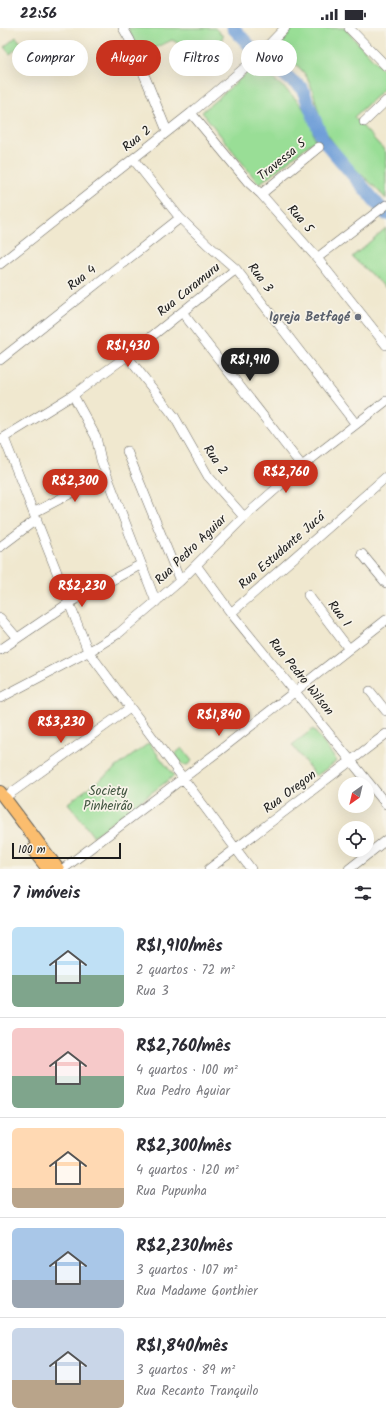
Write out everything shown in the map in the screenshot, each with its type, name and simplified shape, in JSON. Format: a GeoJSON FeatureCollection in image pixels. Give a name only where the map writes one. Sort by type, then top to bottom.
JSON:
{"type":"FeatureCollection","features":[{"type":"Feature","properties":{"kind":"main road"},"geometry":{"type":"LineString","coordinates":[[1,799],[48,869]]}},
{"type":"Feature","properties":{"kind":"main road"},"geometry":{"type":"LineString","coordinates":[[1,799],[58,869]]}},
{"type":"Feature","properties":{"kind":"street"},"geometry":{"type":"LineString","coordinates":[[123,28],[130,40],[167,131]]}},
{"type":"Feature","properties":{"kind":"street","name":"Rua 2"},"geometry":{"type":"LineString","coordinates":[[0,264],[191,113],[255,59],[285,28]]}},
{"type":"Feature","properties":{"kind":"street"},"geometry":{"type":"LineString","coordinates":[[349,28],[386,66]]}},
{"type":"Feature","properties":{"kind":"street"},"geometry":{"type":"LineString","coordinates":[[364,122],[386,101]]}},
{"type":"Feature","properties":{"kind":"street","name":"Rua 5"},"geometry":{"type":"LineString","coordinates":[[191,113],[248,182],[261,194],[317,258],[386,345]]}},
{"type":"Feature","properties":{"kind":"street","name":"Travessa 5"},"geometry":{"type":"LineString","coordinates":[[261,194],[319,147]]}},
{"type":"Feature","properties":{"kind":"street","name":"Rua 3"},"geometry":{"type":"LineString","coordinates":[[132,159],[180,218],[236,269],[355,423]]}},
{"type":"Feature","properties":{"kind":"street"},"geometry":{"type":"LineString","coordinates":[[317,258],[386,205]]}},
{"type":"Feature","properties":{"kind":"street","name":"Rua 4"},"geometry":{"type":"LineString","coordinates":[[0,360],[180,218]]}},
{"type":"Feature","properties":{"kind":"street","name":"Rua Caramuru"},"geometry":{"type":"LineString","coordinates":[[2,439],[73,395],[127,356],[236,269]]}},
{"type":"Feature","properties":{"kind":"street"},"geometry":{"type":"LineString","coordinates":[[182,312],[302,466]]}},
{"type":"Feature","properties":{"kind":"street","name":"Rua 2"},"geometry":{"type":"LineString","coordinates":[[127,356],[174,416],[208,476],[244,517]]}},
{"type":"Feature","properties":{"kind":"street"},"geometry":{"type":"LineString","coordinates":[[73,395],[96,437],[106,475],[140,565],[156,602]]}},
{"type":"Feature","properties":{"kind":"street","name":"Rua Pedro Aguiar"},"geometry":{"type":"LineString","coordinates":[[0,698],[115,636],[180,581],[244,517],[302,466],[355,423],[386,401]]}},
{"type":"Feature","properties":{"kind":"street"},"geometry":{"type":"LineString","coordinates":[[2,439],[36,516],[88,651],[251,869]]}},
{"type":"Feature","properties":{"kind":"street"},"geometry":{"type":"LineString","coordinates":[[127,451],[180,581]]}},
{"type":"Feature","properties":{"kind":"street"},"geometry":{"type":"LineString","coordinates":[[0,547],[36,516],[106,475]]}},
{"type":"Feature","properties":{"kind":"street","name":"Rua Estudante Jucá"},"geometry":{"type":"LineString","coordinates":[[232,613],[386,477]]}},
{"type":"Feature","properties":{"kind":"street"},"geometry":{"type":"LineString","coordinates":[[362,554],[386,583]]}},
{"type":"Feature","properties":{"kind":"street"},"geometry":{"type":"LineString","coordinates":[[0,650],[69,603],[140,565]]}},
{"type":"Feature","properties":{"kind":"street","name":"Rua Pedro Wilson"},"geometry":{"type":"LineString","coordinates":[[196,565],[232,613],[296,690],[351,762],[386,804]]}},
{"type":"Feature","properties":{"kind":"street","name":"Rua 1"},"geometry":{"type":"LineString","coordinates":[[308,595],[349,649]]}},
{"type":"Feature","properties":{"kind":"street"},"geometry":{"type":"LineString","coordinates":[[0,618],[17,638]]}},
{"type":"Feature","properties":{"kind":"street"},"geometry":{"type":"LineString","coordinates":[[63,869],[386,620]]}},
{"type":"Feature","properties":{"kind":"street"},"geometry":{"type":"LineString","coordinates":[[370,690],[386,711]]}},
{"type":"Feature","properties":{"kind":"street"},"geometry":{"type":"LineString","coordinates":[[1,799],[130,708]]}},
{"type":"Feature","properties":{"kind":"street","name":"Rua Oregon"},"geometry":{"type":"LineString","coordinates":[[209,869],[386,734]]}},
{"type":"Feature","properties":{"kind":"street"},"geometry":{"type":"LineString","coordinates":[[349,869],[386,840]]}},
{"type":"Feature","properties":{"kind":"green space"},"geometry":{"type":"Polygon","coordinates":[[[128,28],[215,28],[223,36],[221,40],[169,40],[169,41],[161,45],[161,40],[133,40],[128,28]]]}},
{"type":"Feature","properties":{"kind":"green space"},"geometry":{"type":"Polygon","coordinates":[[[293,28],[344,28],[386,73],[386,87],[354,117],[386,152],[386,199],[353,167],[324,129],[312,87],[301,69],[297,66],[297,40],[285,40],[293,28]]]}},
{"type":"Feature","properties":{"kind":"green space"},"geometry":{"type":"Polygon","coordinates":[[[12,40],[12,52],[10,54],[4,47],[12,40]]]}},
{"type":"Feature","properties":{"kind":"green space"},"geometry":{"type":"Polygon","coordinates":[[[243,76],[269,76],[299,102],[309,118],[315,140],[259,184],[202,112],[243,76]]]}},
{"type":"Feature","properties":{"kind":"green space"},"geometry":{"type":"Polygon","coordinates":[[[386,228],[386,288],[352,257],[386,228]]]}},
{"type":"Feature","properties":{"kind":"green space"},"geometry":{"type":"Polygon","coordinates":[[[313,729],[337,761],[316,776],[292,745],[313,729]]]}},
{"type":"Feature","properties":{"kind":"green space","name":"Society Pinheirão"},"geometry":{"type":"Polygon","coordinates":[[[149,743],[174,776],[93,836],[68,803],[149,743]]]}},
{"type":"Feature","properties":{"kind":"green space"},"geometry":{"type":"Polygon","coordinates":[[[182,748],[192,761],[187,765],[183,765],[175,754],[182,748]]]}},
{"type":"Feature","properties":{"kind":"waterway"},"geometry":{"type":"LineString","coordinates":[[233,28],[263,60],[302,88],[323,140],[386,214]]}},
{"type":"Feature","properties":{"kind":"place","name":"Igreja Betfagé"},"geometry":{"type":"Point","coordinates":[358,317]}}]}
